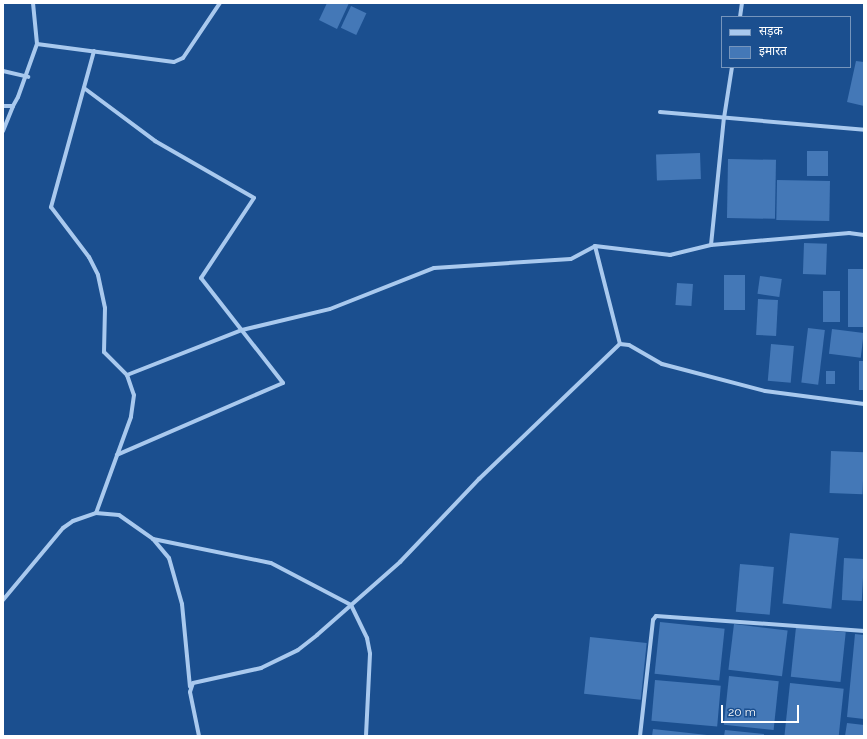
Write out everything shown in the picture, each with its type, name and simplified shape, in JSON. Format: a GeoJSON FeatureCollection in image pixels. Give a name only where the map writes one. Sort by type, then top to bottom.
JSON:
{"type":"FeatureCollection","features":[{"type":"Feature","properties":{"kind":"street"},"geometry":{"type":"LineString","coordinates":[[3,131],[12,106],[28,77],[37,44],[33,3]]}},
{"type":"Feature","properties":{"kind":"street"},"geometry":{"type":"LineString","coordinates":[[37,44],[168,62],[179,61],[220,3]]}},
{"type":"Feature","properties":{"kind":"street"},"geometry":{"type":"LineString","coordinates":[[740,16],[742,3]]}},
{"type":"Feature","properties":{"kind":"street"},"geometry":{"type":"LineString","coordinates":[[94,51],[51,207],[89,257],[98,275],[105,308],[104,352],[127,375],[132,385],[134,406],[96,513]]}},
{"type":"Feature","properties":{"kind":"street"},"geometry":{"type":"LineString","coordinates":[[711,245],[724,118],[732,68]]}},
{"type":"Feature","properties":{"kind":"street"},"geometry":{"type":"LineString","coordinates":[[3,72],[28,77]]}},
{"type":"Feature","properties":{"kind":"street"},"geometry":{"type":"LineString","coordinates":[[84,88],[155,141],[254,198],[201,278],[283,383],[117,455]]}},
{"type":"Feature","properties":{"kind":"street"},"geometry":{"type":"LineString","coordinates":[[3,106],[12,106]]}},
{"type":"Feature","properties":{"kind":"street"},"geometry":{"type":"LineString","coordinates":[[660,112],[864,130]]}},
{"type":"Feature","properties":{"kind":"street"},"geometry":{"type":"LineString","coordinates":[[127,375],[242,330],[330,309],[434,268],[571,259],[595,246],[670,255],[711,245],[864,235]]}},
{"type":"Feature","properties":{"kind":"street"},"geometry":{"type":"LineString","coordinates":[[595,246],[620,344]]}},
{"type":"Feature","properties":{"kind":"street"},"geometry":{"type":"LineString","coordinates":[[620,344],[629,345],[662,364],[765,391],[864,404]]}},
{"type":"Feature","properties":{"kind":"street"},"geometry":{"type":"LineString","coordinates":[[190,687],[197,681],[262,668],[280,660],[312,639],[400,562],[479,479],[620,344]]}},
{"type":"Feature","properties":{"kind":"street"},"geometry":{"type":"LineString","coordinates":[[3,600],[63,528],[86,515],[96,513],[119,515],[153,539],[169,558],[178,585],[190,687],[200,736]]}},
{"type":"Feature","properties":{"kind":"street"},"geometry":{"type":"LineString","coordinates":[[153,539],[271,563],[351,605],[367,638],[370,654],[366,736]]}},
{"type":"Feature","properties":{"kind":"street"},"geometry":{"type":"LineString","coordinates":[[640,736],[654,617],[864,631]]}},
{"type":"Feature","properties":{"kind":"building"},"geometry":{"type":"Polygon","coordinates":[[[327,3],[349,3],[337,29],[319,20],[327,3]]]}},
{"type":"Feature","properties":{"kind":"building"},"geometry":{"type":"Polygon","coordinates":[[[351,6],[366,13],[356,35],[341,28],[351,6]]]}},
{"type":"Feature","properties":{"kind":"building"},"geometry":{"type":"Polygon","coordinates":[[[856,61],[864,62],[864,106],[847,102],[856,61]]]}},
{"type":"Feature","properties":{"kind":"building"},"geometry":{"type":"Polygon","coordinates":[[[807,151],[828,151],[828,176],[807,176],[807,151]]]}},
{"type":"Feature","properties":{"kind":"building"},"geometry":{"type":"Polygon","coordinates":[[[700,153],[701,179],[657,181],[656,155],[700,153]]]}},
{"type":"Feature","properties":{"kind":"building"},"geometry":{"type":"Polygon","coordinates":[[[728,159],[776,160],[775,219],[727,218],[728,159]]]}},
{"type":"Feature","properties":{"kind":"building"},"geometry":{"type":"Polygon","coordinates":[[[777,180],[830,181],[829,221],[776,220],[777,180]]]}},
{"type":"Feature","properties":{"kind":"building"},"geometry":{"type":"Polygon","coordinates":[[[804,243],[827,244],[826,275],[803,274],[804,243]]]}},
{"type":"Feature","properties":{"kind":"building"},"geometry":{"type":"Polygon","coordinates":[[[848,269],[864,269],[864,327],[848,327],[848,269]]]}},
{"type":"Feature","properties":{"kind":"building"},"geometry":{"type":"Polygon","coordinates":[[[724,275],[745,275],[745,310],[724,310],[724,275]]]}},
{"type":"Feature","properties":{"kind":"building"},"geometry":{"type":"Polygon","coordinates":[[[760,276],[782,279],[779,297],[757,294],[760,276]]]}},
{"type":"Feature","properties":{"kind":"building"},"geometry":{"type":"Polygon","coordinates":[[[677,283],[693,284],[691,306],[675,305],[677,283]]]}},
{"type":"Feature","properties":{"kind":"building"},"geometry":{"type":"Polygon","coordinates":[[[823,291],[840,291],[840,322],[823,322],[823,291]]]}},
{"type":"Feature","properties":{"kind":"building"},"geometry":{"type":"Polygon","coordinates":[[[758,299],[778,300],[776,336],[756,335],[758,299]]]}},
{"type":"Feature","properties":{"kind":"building"},"geometry":{"type":"Polygon","coordinates":[[[808,328],[825,330],[818,385],[801,383],[808,328]]]}},
{"type":"Feature","properties":{"kind":"building"},"geometry":{"type":"Polygon","coordinates":[[[832,329],[864,333],[861,358],[829,354],[832,329]]]}},
{"type":"Feature","properties":{"kind":"building"},"geometry":{"type":"Polygon","coordinates":[[[771,344],[794,346],[791,383],[768,381],[771,344]]]}},
{"type":"Feature","properties":{"kind":"building"},"geometry":{"type":"Polygon","coordinates":[[[859,361],[864,361],[864,390],[859,390],[859,361]]]}},
{"type":"Feature","properties":{"kind":"building"},"geometry":{"type":"Polygon","coordinates":[[[826,371],[835,371],[835,384],[826,384],[826,371]]]}},
{"type":"Feature","properties":{"kind":"building"},"geometry":{"type":"Polygon","coordinates":[[[831,451],[864,452],[863,494],[830,493],[831,451]]]}},
{"type":"Feature","properties":{"kind":"building"},"geometry":{"type":"Polygon","coordinates":[[[790,533],[839,538],[831,609],[783,604],[790,533]]]}},
{"type":"Feature","properties":{"kind":"building"},"geometry":{"type":"Polygon","coordinates":[[[844,558],[864,559],[862,601],[842,600],[844,558]]]}},
{"type":"Feature","properties":{"kind":"building"},"geometry":{"type":"Polygon","coordinates":[[[740,564],[774,567],[770,615],[736,612],[740,564]]]}},
{"type":"Feature","properties":{"kind":"building"},"geometry":{"type":"Polygon","coordinates":[[[660,622],[725,629],[719,681],[655,674],[660,622]]]}},
{"type":"Feature","properties":{"kind":"building"},"geometry":{"type":"Polygon","coordinates":[[[734,624],[788,631],[782,676],[728,670],[734,624]]]}},
{"type":"Feature","properties":{"kind":"building"},"geometry":{"type":"Polygon","coordinates":[[[796,627],[846,632],[840,682],[791,677],[796,627]]]}},
{"type":"Feature","properties":{"kind":"building"},"geometry":{"type":"Polygon","coordinates":[[[855,634],[864,635],[864,719],[847,717],[855,634]]]}},
{"type":"Feature","properties":{"kind":"building"},"geometry":{"type":"Polygon","coordinates":[[[590,637],[647,643],[641,700],[584,694],[590,637]]]}},
{"type":"Feature","properties":{"kind":"building"},"geometry":{"type":"Polygon","coordinates":[[[729,676],[779,681],[774,730],[724,725],[729,676]]]}},
{"type":"Feature","properties":{"kind":"building"},"geometry":{"type":"Polygon","coordinates":[[[655,680],[721,686],[717,727],[651,721],[655,680]]]}},
{"type":"Feature","properties":{"kind":"building"},"geometry":{"type":"Polygon","coordinates":[[[790,683],[844,689],[839,736],[784,736],[790,683]]]}},
{"type":"Feature","properties":{"kind":"building"},"geometry":{"type":"Polygon","coordinates":[[[847,723],[864,725],[864,736],[845,736],[847,723]]]}},
{"type":"Feature","properties":{"kind":"building"},"geometry":{"type":"Polygon","coordinates":[[[653,729],[707,735],[707,736],[652,736],[653,729]]]}},
{"type":"Feature","properties":{"kind":"building"},"geometry":{"type":"Polygon","coordinates":[[[725,730],[764,734],[764,736],[724,736],[725,730]]]}}]}
